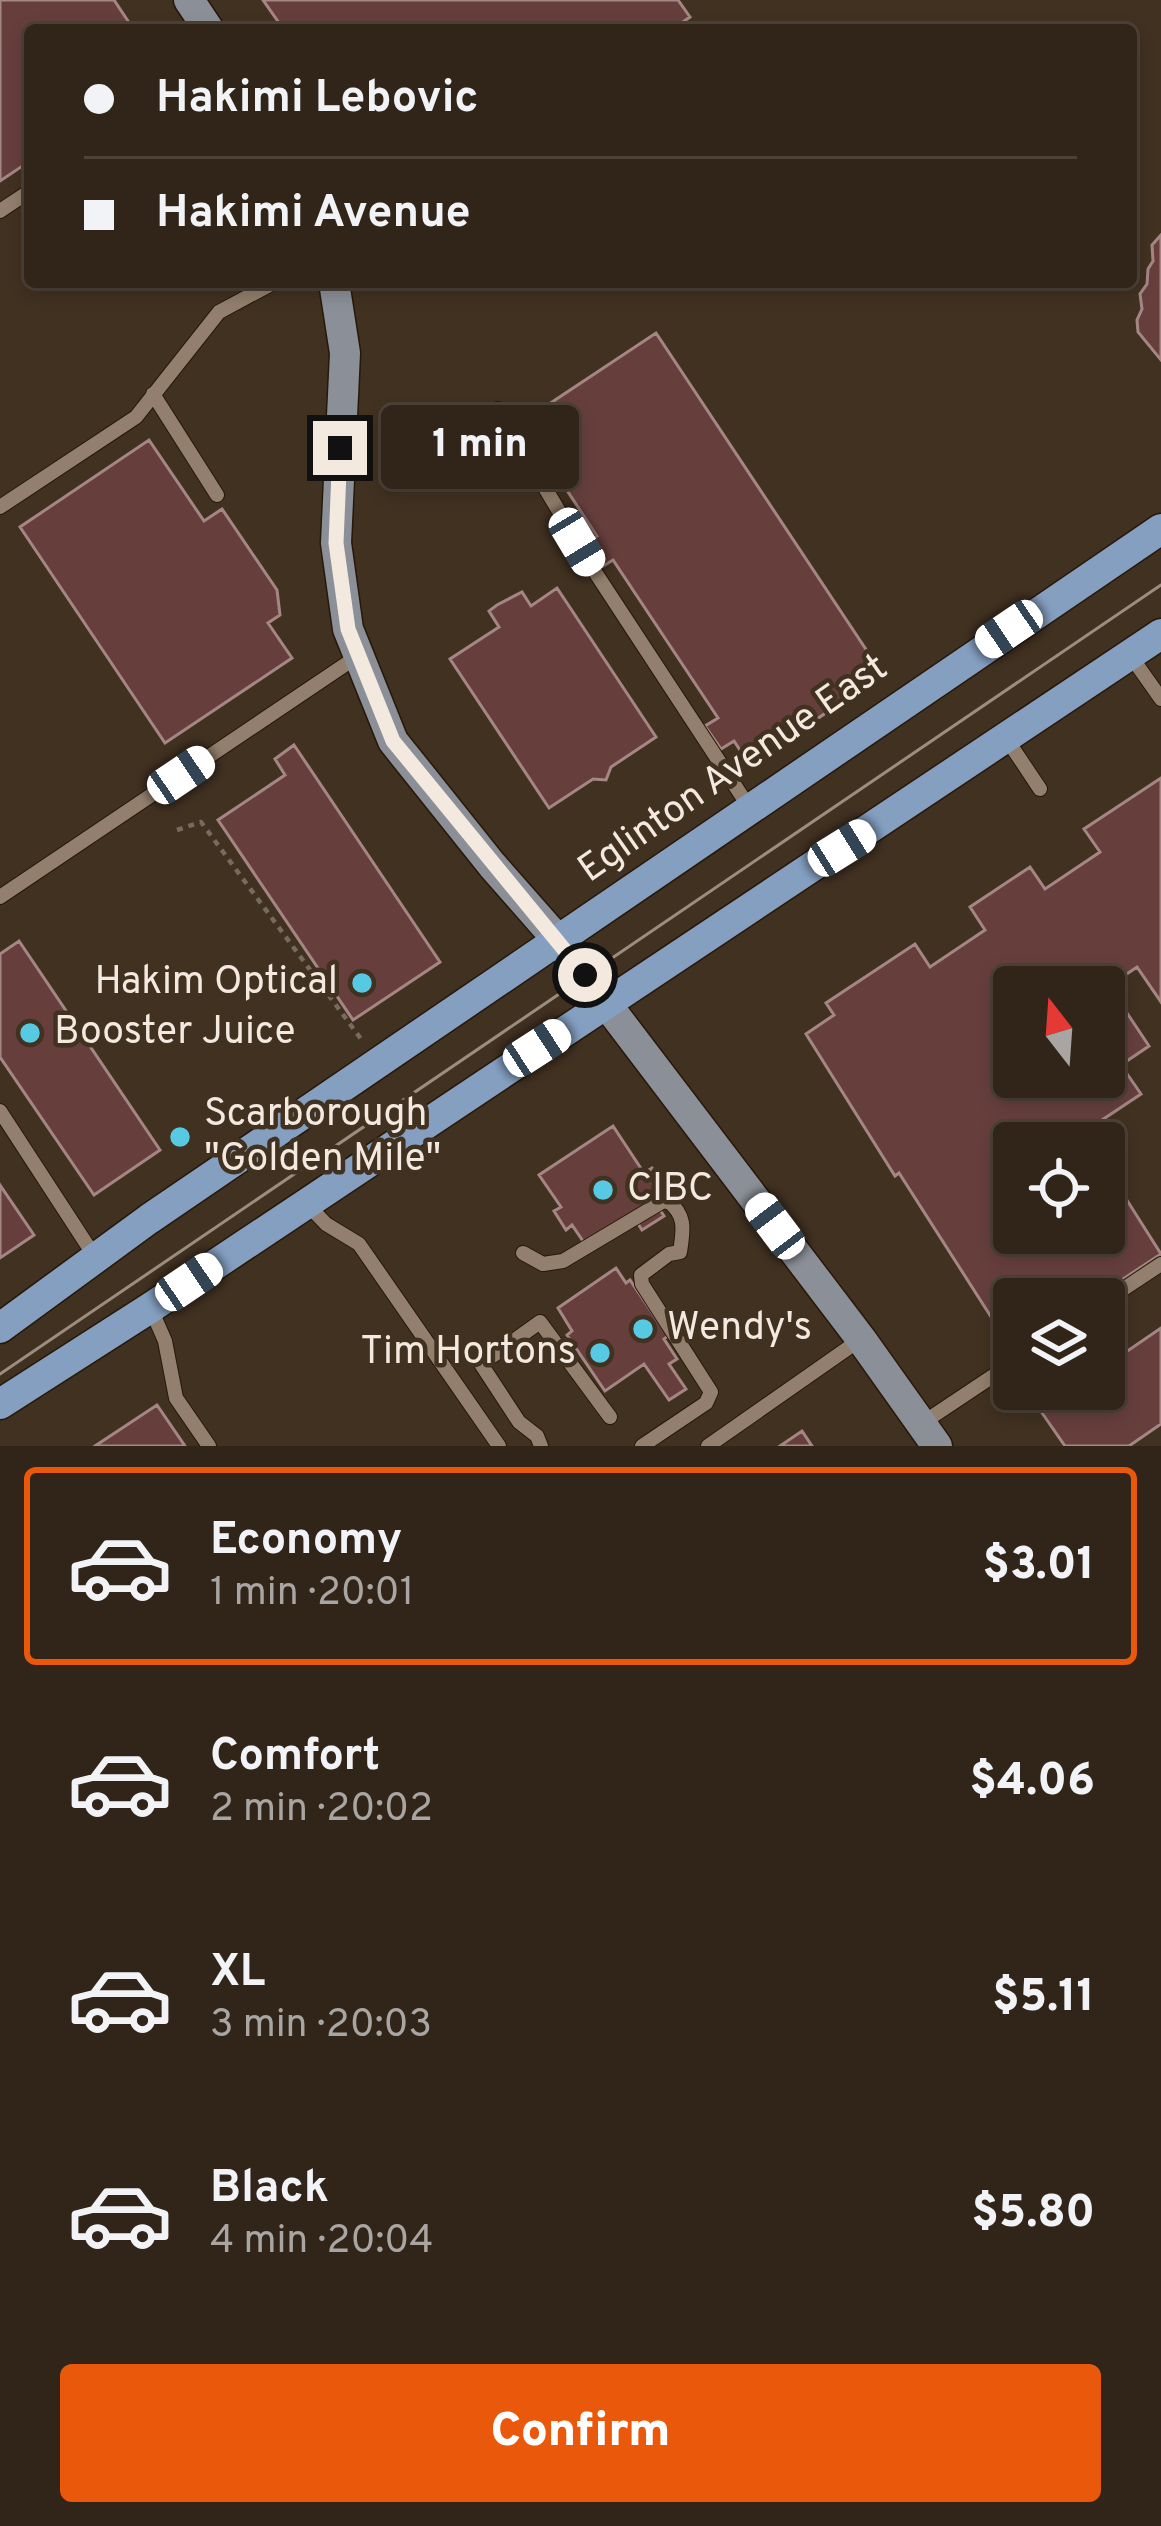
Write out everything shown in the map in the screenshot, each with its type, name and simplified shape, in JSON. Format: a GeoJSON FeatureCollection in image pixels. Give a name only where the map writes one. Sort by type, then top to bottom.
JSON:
{"type":"FeatureCollection","features":[{"type":"Feature","properties":{"kind":"main road","name":"Eglinton Avenue East"},"geometry":{"type":"LineString","coordinates":[[0,1328],[95,1257],[749,806],[1161,529]]}},
{"type":"Feature","properties":{"kind":"main road"},"geometry":{"type":"LineString","coordinates":[[0,1404],[1161,634]]}},
{"type":"Feature","properties":{"kind":"street"},"geometry":{"type":"LineString","coordinates":[[335,288],[345,353],[336,543],[348,629],[393,741],[557,939],[929,1435]]}},
{"type":"Feature","properties":{"kind":"lane"},"geometry":{"type":"LineString","coordinates":[[0,507],[136,417],[218,312],[264,288]]}},
{"type":"Feature","properties":{"kind":"lane"},"geometry":{"type":"LineString","coordinates":[[153,394],[217,495]]}},
{"type":"Feature","properties":{"kind":"lane"},"geometry":{"type":"LineString","coordinates":[[498,409],[597,575],[749,806]]}},
{"type":"Feature","properties":{"kind":"lane"},"geometry":{"type":"LineString","coordinates":[[1130,655],[1161,699]]}},
{"type":"Feature","properties":{"kind":"lane"},"geometry":{"type":"LineString","coordinates":[[0,897],[358,656]]}},
{"type":"Feature","properties":{"kind":"lane"},"geometry":{"type":"LineString","coordinates":[[1006,738],[1040,789]]}},
{"type":"Feature","properties":{"kind":"lane"},"geometry":{"type":"LineString","coordinates":[[0,1111],[95,1257]]}},
{"type":"Feature","properties":{"kind":"lane"},"geometry":{"type":"LineString","coordinates":[[523,1253],[543,1264],[563,1261],[668,1201],[679,1210],[684,1225],[680,1252],[669,1254],[641,1275],[642,1283],[711,1392],[706,1403],[642,1446]]}},
{"type":"Feature","properties":{"kind":"lane"},"geometry":{"type":"LineString","coordinates":[[306,1203],[326,1224],[359,1244],[499,1446]]}},
{"type":"Feature","properties":{"kind":"lane"},"geometry":{"type":"LineString","coordinates":[[1125,1288],[1161,1264]]}},
{"type":"Feature","properties":{"kind":"lane"},"geometry":{"type":"LineString","coordinates":[[151,1308],[165,1341],[176,1398],[209,1446]]}},
{"type":"Feature","properties":{"kind":"lane"},"geometry":{"type":"LineString","coordinates":[[541,1446],[481,1364],[540,1322],[610,1417]]}},
{"type":"Feature","properties":{"kind":"lane"},"geometry":{"type":"LineString","coordinates":[[708,1446],[861,1340]]}},
{"type":"Feature","properties":{"kind":"lane"},"geometry":{"type":"LineString","coordinates":[[929,1435],[993,1380]]}},
{"type":"Feature","properties":{"kind":"path"},"geometry":{"type":"LineString","coordinates":[[176,830],[201,823],[361,1040]]}},
{"type":"Feature","properties":{"kind":"building"},"geometry":{"type":"Polygon","coordinates":[[[0,0],[114,0],[130,24],[24,24],[24,165],[0,181],[0,0]]]}},
{"type":"Feature","properties":{"kind":"building"},"geometry":{"type":"Polygon","coordinates":[[[263,0],[678,0],[690,17],[680,24],[280,24],[263,0]]]}},
{"type":"Feature","properties":{"kind":"building"},"geometry":{"type":"Polygon","coordinates":[[[1161,235],[1161,360],[1138,332],[1137,320],[1142,309],[1140,294],[1153,261],[1152,245],[1161,235]]]}},
{"type":"Feature","properties":{"kind":"building"},"geometry":{"type":"Polygon","coordinates":[[[656,333],[883,675],[749,764],[734,741],[721,749],[705,726],[718,718],[613,560],[600,568],[585,544],[597,536],[522,422],[656,333]]]}},
{"type":"Feature","properties":{"kind":"building"},"geometry":{"type":"Polygon","coordinates":[[[149,440],[204,521],[222,509],[277,590],[280,615],[268,623],[292,658],[165,743],[20,527],[149,440]]]}},
{"type":"Feature","properties":{"kind":"building"},"geometry":{"type":"Polygon","coordinates":[[[557,588],[656,737],[611,767],[606,780],[593,779],[549,808],[450,659],[499,627],[489,611],[497,605],[522,592],[531,606],[557,588]]]}},
{"type":"Feature","properties":{"kind":"building"},"geometry":{"type":"Polygon","coordinates":[[[294,745],[440,962],[353,1020],[218,820],[285,775],[275,759],[294,745]]]}},
{"type":"Feature","properties":{"kind":"building"},"geometry":{"type":"Polygon","coordinates":[[[1161,778],[1161,1002],[1137,967],[1125,975],[1125,966],[993,966],[993,1098],[1125,1098],[1125,1071],[1141,1094],[1099,1122],[993,1122],[993,1254],[1125,1254],[1125,1197],[1161,1254],[1125,1278],[993,1278],[993,1320],[806,1034],[834,1015],[826,1003],[915,944],[930,967],[985,930],[970,907],[1030,867],[1045,889],[1100,852],[1084,829],[1161,778]]]}},
{"type":"Feature","properties":{"kind":"building"},"geometry":{"type":"Polygon","coordinates":[[[19,941],[160,1150],[94,1195],[0,1057],[0,954],[19,941]]]}},
{"type":"Feature","properties":{"kind":"building"},"geometry":{"type":"Polygon","coordinates":[[[1125,1010],[1149,1046],[1125,1062],[1125,1010]]]}},
{"type":"Feature","properties":{"kind":"building","name":"CIBC"},"geometry":{"type":"Polygon","coordinates":[[[613,1126],[644,1173],[652,1168],[660,1179],[653,1184],[661,1197],[654,1201],[664,1216],[642,1230],[633,1216],[587,1247],[572,1225],[566,1230],[554,1211],[561,1207],[539,1175],[613,1126]]]}},
{"type":"Feature","properties":{"kind":"building"},"geometry":{"type":"Polygon","coordinates":[[[0,1185],[34,1235],[0,1258],[0,1185]]]}},
{"type":"Feature","properties":{"kind":"building"},"geometry":{"type":"Polygon","coordinates":[[[616,1268],[626,1283],[630,1280],[668,1336],[664,1339],[677,1359],[669,1364],[686,1389],[669,1400],[644,1364],[605,1391],[567,1335],[572,1331],[558,1308],[616,1268]]]}},
{"type":"Feature","properties":{"kind":"building"},"geometry":{"type":"Polygon","coordinates":[[[1161,1328],[1161,1424],[1129,1446],[1065,1446],[1040,1410],[1125,1410],[1125,1353],[1161,1328]]]}},
{"type":"Feature","properties":{"kind":"building"},"geometry":{"type":"Polygon","coordinates":[[[157,1405],[185,1446],[95,1446],[157,1405]]]}},
{"type":"Feature","properties":{"kind":"building"},"geometry":{"type":"Polygon","coordinates":[[[802,1431],[812,1446],[780,1446],[802,1431]]]}},
{"type":"Feature","properties":{"kind":"tram line"},"geometry":{"type":"LineString","coordinates":[[0,1374],[1161,585]]}},
{"type":"Feature","properties":{"kind":"place","name":"Hakim Optical"},"geometry":{"type":"Point","coordinates":[362,983]}},
{"type":"Feature","properties":{"kind":"place","name":"Booster Juice"},"geometry":{"type":"Point","coordinates":[30,1033]}},
{"type":"Feature","properties":{"kind":"place","name":"Scarborough \"Golden Mile\""},"geometry":{"type":"Point","coordinates":[180,1137]}},
{"type":"Feature","properties":{"kind":"place","name":"CIBC"},"geometry":{"type":"Point","coordinates":[603,1190]}},
{"type":"Feature","properties":{"kind":"place","name":"Wendy's"},"geometry":{"type":"Point","coordinates":[643,1329]}},
{"type":"Feature","properties":{"kind":"place","name":"Tim Hortons"},"geometry":{"type":"Point","coordinates":[600,1353]}},
{"type":"Feature","properties":{"kind":"route"},"geometry":{"type":"LineString","coordinates":[[340,448],[336,543],[348,629],[393,741],[585,975]]}}]}
